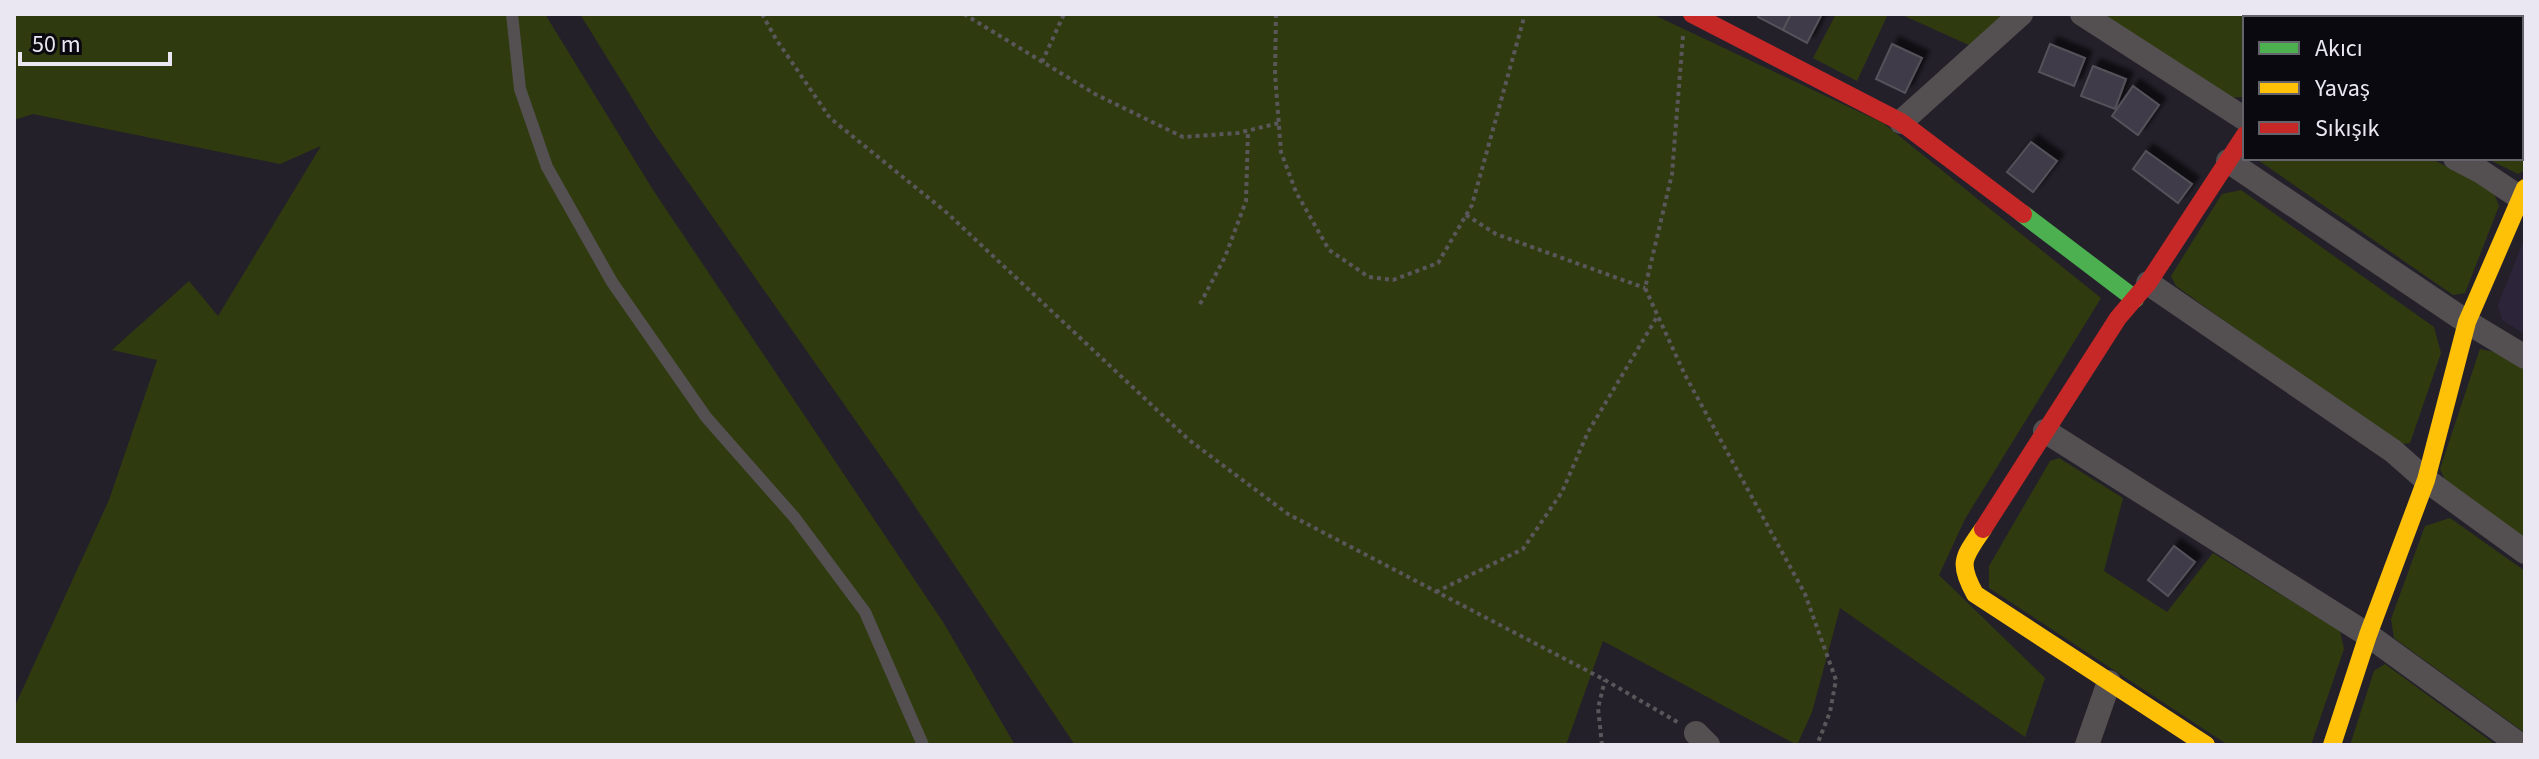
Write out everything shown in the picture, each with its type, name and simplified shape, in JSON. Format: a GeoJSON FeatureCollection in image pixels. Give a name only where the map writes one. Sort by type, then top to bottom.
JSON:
{"type":"FeatureCollection","features":[{"type":"Feature","properties":{"kind":"street"},"geometry":{"type":"LineString","coordinates":[[1901,122],[2021,14]]}},
{"type":"Feature","properties":{"kind":"street"},"geometry":{"type":"LineString","coordinates":[[2082,14],[2243,118]]}},
{"type":"Feature","properties":{"kind":"street"},"geometry":{"type":"LineString","coordinates":[[1688,21],[1901,122],[2141,291],[2393,451],[2426,480],[2525,552]]}},
{"type":"Feature","properties":{"kind":"street"},"geometry":{"type":"LineString","coordinates":[[2206,745],[1975,594],[1965,576],[1963,559],[2118,318],[2141,291],[2243,138]]}},
{"type":"Feature","properties":{"kind":"street"},"geometry":{"type":"LineString","coordinates":[[2332,745],[2368,635],[2426,480],[2467,322],[2522,192],[2459,160]]}},
{"type":"Feature","properties":{"kind":"street"},"geometry":{"type":"LineString","coordinates":[[2228,161],[2467,322],[2525,357]]}},
{"type":"Feature","properties":{"kind":"street"},"geometry":{"type":"LineString","coordinates":[[2045,431],[2368,635],[2520,745]]}},
{"type":"Feature","properties":{"kind":"street"},"geometry":{"type":"LineString","coordinates":[[2087,745],[2109,682]]}},
{"type":"Feature","properties":{"kind":"lane"},"geometry":{"type":"LineString","coordinates":[[512,14],[520,89],[547,167],[604,270],[706,417],[795,518],[865,612],[923,745]]}},
{"type":"Feature","properties":{"kind":"path"},"geometry":{"type":"LineString","coordinates":[[762,14],[830,118],[946,212],[1189,440],[1288,514],[1605,680],[1702,739]]}},
{"type":"Feature","properties":{"kind":"path"},"geometry":{"type":"LineString","coordinates":[[964,14],[1095,94],[1183,137],[1248,131],[1279,123]]}},
{"type":"Feature","properties":{"kind":"path"},"geometry":{"type":"LineString","coordinates":[[1042,62],[1064,14]]}},
{"type":"Feature","properties":{"kind":"path"},"geometry":{"type":"LineString","coordinates":[[1276,14],[1275,74],[1281,152],[1296,192],[1329,250],[1369,277],[1393,280],[1438,263],[1472,205],[1525,14]]}},
{"type":"Feature","properties":{"kind":"path"},"geometry":{"type":"LineString","coordinates":[[1688,21],[1672,174],[1645,288],[1685,375],[1805,594],[1836,680],[1830,712],[1817,745]]}},
{"type":"Feature","properties":{"kind":"path"},"geometry":{"type":"LineString","coordinates":[[1200,304],[1225,257],[1246,201],[1248,131]]}},
{"type":"Feature","properties":{"kind":"path"},"geometry":{"type":"LineString","coordinates":[[1466,215],[1496,234],[1645,288]]}},
{"type":"Feature","properties":{"kind":"path"},"geometry":{"type":"LineString","coordinates":[[1436,592],[1523,549],[1562,492],[1588,432],[1658,316]]}},
{"type":"Feature","properties":{"kind":"path"},"geometry":{"type":"LineString","coordinates":[[1602,745],[1598,708],[1605,680]]}},
{"type":"Feature","properties":{"kind":"shaded area"},"geometry":{"type":"Polygon","coordinates":[[[2525,237],[2525,334],[2502,320],[2498,305],[2525,237]]]}},
{"type":"Feature","properties":{"kind":"green space"},"geometry":{"type":"Polygon","coordinates":[[[14,14],[545,14],[653,190],[943,622],[1015,745],[14,745],[14,708],[109,500],[157,360],[112,350],[189,281],[218,316],[321,146],[280,164],[33,114],[14,120],[14,14]]]}},
{"type":"Feature","properties":{"kind":"green space"},"geometry":{"type":"Polygon","coordinates":[[[580,14],[1652,14],[1883,123],[2101,298],[1965,519],[1939,575],[2045,678],[2025,737],[1840,608],[1812,712],[1797,745],[1603,641],[1566,745],[1075,745],[900,484],[653,132],[580,14]]]}},
{"type":"Feature","properties":{"kind":"green space"},"geometry":{"type":"Polygon","coordinates":[[[1836,14],[1888,14],[1857,81],[1813,58],[1836,14]]]}},
{"type":"Feature","properties":{"kind":"green space"},"geometry":{"type":"Polygon","coordinates":[[[1900,14],[2006,14],[1971,46],[1900,14]]]}},
{"type":"Feature","properties":{"kind":"green space"},"geometry":{"type":"Polygon","coordinates":[[[2093,14],[2297,14],[2243,16],[2243,96],[2224,98],[2093,14]]]}},
{"type":"Feature","properties":{"kind":"green space"},"geometry":{"type":"Polygon","coordinates":[[[2523,27],[2525,170],[2518,174],[2490,160],[2523,160],[2523,27]]]}},
{"type":"Feature","properties":{"kind":"green space"},"geometry":{"type":"Polygon","coordinates":[[[2258,160],[2433,160],[2492,188],[2499,206],[2465,293],[2453,295],[2258,160]]]}},
{"type":"Feature","properties":{"kind":"green space"},"geometry":{"type":"Polygon","coordinates":[[[2241,190],[2434,327],[2441,353],[2410,443],[2398,445],[2176,286],[2171,276],[2222,194],[2241,190]]]}},
{"type":"Feature","properties":{"kind":"green space"},"geometry":{"type":"Polygon","coordinates":[[[2480,349],[2495,352],[2525,370],[2525,540],[2446,482],[2440,469],[2480,349]]]}},
{"type":"Feature","properties":{"kind":"green space"},"geometry":{"type":"Polygon","coordinates":[[[2059,458],[2123,498],[2104,571],[2167,612],[2213,553],[2340,631],[2344,649],[2311,745],[2228,745],[1989,588],[1989,566],[2050,461],[2059,458]]]}},
{"type":"Feature","properties":{"kind":"green space"},"geometry":{"type":"Polygon","coordinates":[[[2450,518],[2525,571],[2525,733],[2394,638],[2391,619],[2425,526],[2450,518]]]}},
{"type":"Feature","properties":{"kind":"green space"},"geometry":{"type":"Polygon","coordinates":[[[2385,664],[2496,745],[2350,745],[2374,671],[2385,664]]]}},
{"type":"Feature","properties":{"kind":"building"},"geometry":{"type":"Polygon","coordinates":[[[1760,14],[1791,14],[1783,30],[1758,17],[1760,14]]]}},
{"type":"Feature","properties":{"kind":"building"},"geometry":{"type":"Polygon","coordinates":[[[1791,14],[1822,14],[1807,43],[1783,30],[1791,14]]]}},
{"type":"Feature","properties":{"kind":"building"},"geometry":{"type":"Polygon","coordinates":[[[1892,44],[1922,58],[1905,93],[1876,79],[1892,44]]]}},
{"type":"Feature","properties":{"kind":"building"},"geometry":{"type":"Polygon","coordinates":[[[2050,44],[2085,58],[2074,86],[2039,72],[2050,44]]]}},
{"type":"Feature","properties":{"kind":"building"},"geometry":{"type":"Polygon","coordinates":[[[2093,66],[2126,79],[2115,109],[2081,96],[2093,66]]]}},
{"type":"Feature","properties":{"kind":"building"},"geometry":{"type":"Polygon","coordinates":[[[2133,86],[2159,105],[2138,135],[2112,116],[2133,86]]]}},
{"type":"Feature","properties":{"kind":"building"},"geometry":{"type":"Polygon","coordinates":[[[2031,142],[2057,161],[2033,192],[2007,172],[2031,142]]]}},
{"type":"Feature","properties":{"kind":"building"},"geometry":{"type":"Polygon","coordinates":[[[2146,151],[2192,184],[2178,203],[2133,169],[2146,151]]]}},
{"type":"Feature","properties":{"kind":"building"},"geometry":{"type":"Polygon","coordinates":[[[2174,546],[2195,562],[2168,596],[2148,580],[2174,546]]]}},
{"type":"Feature","properties":{"kind":"traffic: fast"},"geometry":{"type":"LineString","coordinates":[[2023,214],[2135,299]]}},
{"type":"Feature","properties":{"kind":"traffic: slow"},"geometry":{"type":"LineString","coordinates":[[2332,745],[2368,635],[2426,480],[2467,322],[2525,188]]}},
{"type":"Feature","properties":{"kind":"traffic: slow"},"geometry":{"type":"LineString","coordinates":[[1983,529],[1965,560],[1966,574],[1975,594],[2206,745]]}},
{"type":"Feature","properties":{"kind":"traffic: jam"},"geometry":{"type":"LineString","coordinates":[[1692,14],[1901,122],[2023,214]]}},
{"type":"Feature","properties":{"kind":"traffic: jam"},"geometry":{"type":"LineString","coordinates":[[1983,529],[2118,318],[2148,283],[2243,138]]}}]}
